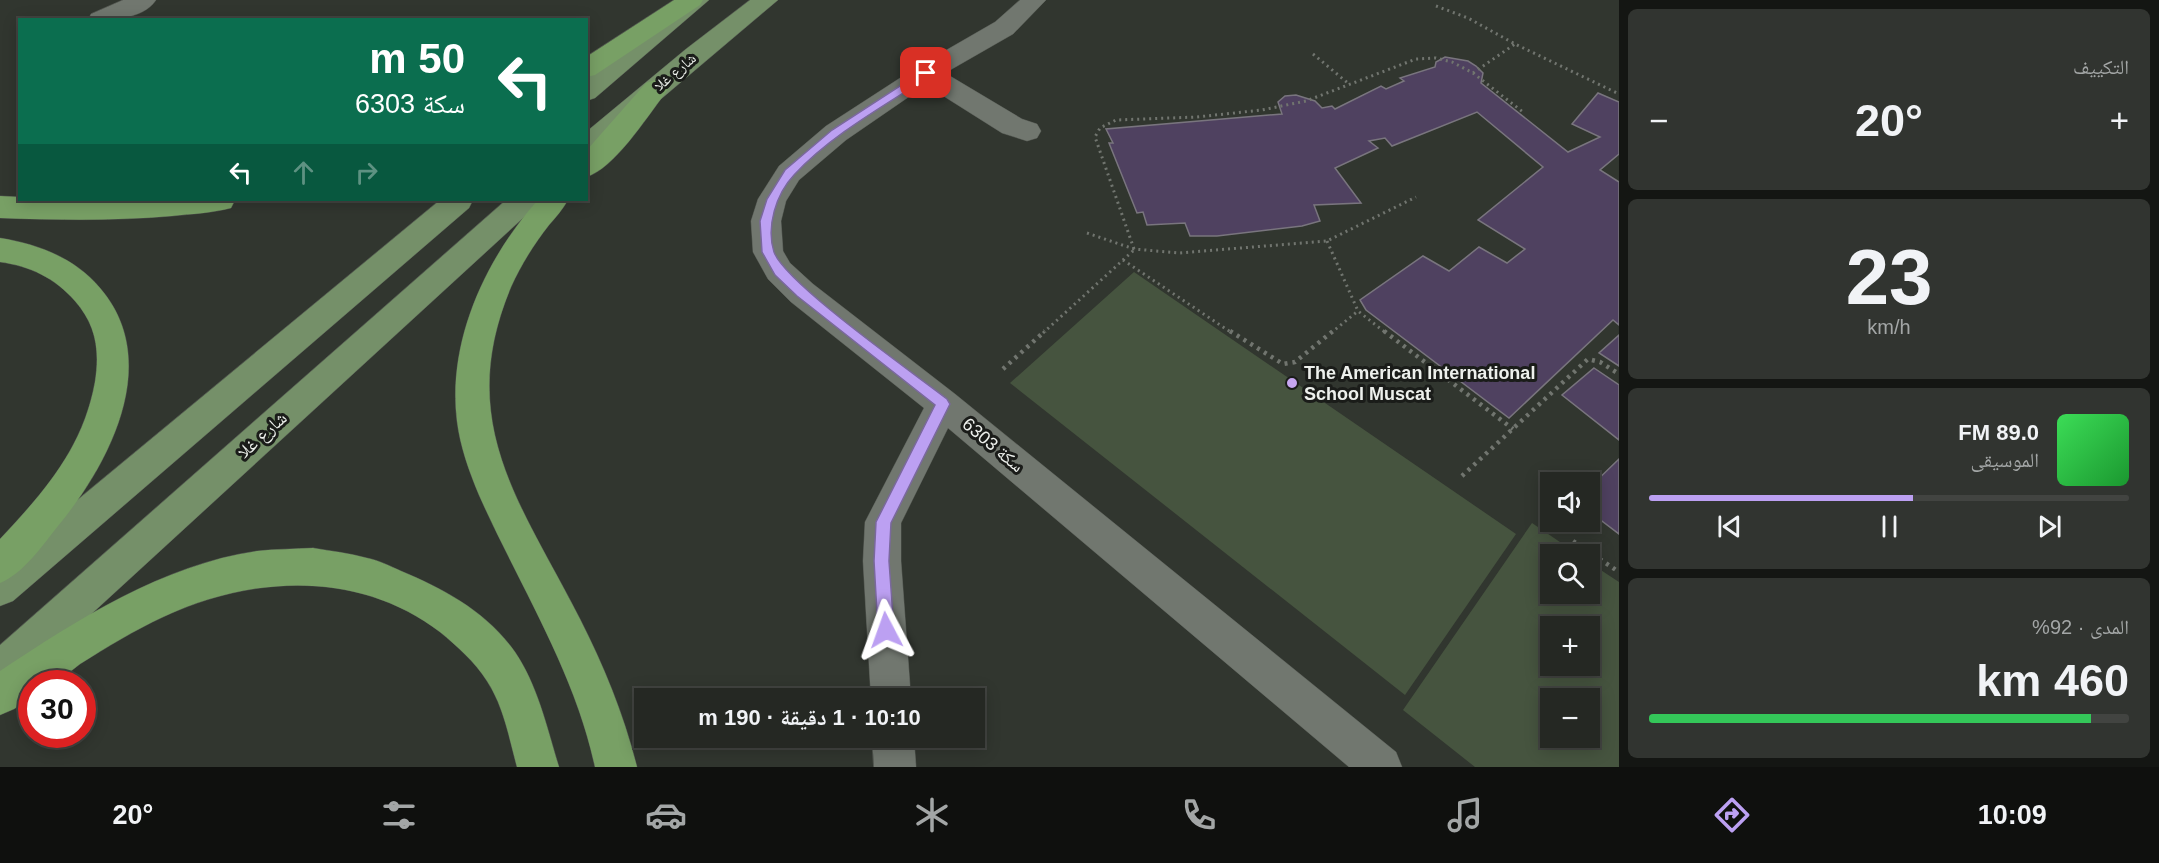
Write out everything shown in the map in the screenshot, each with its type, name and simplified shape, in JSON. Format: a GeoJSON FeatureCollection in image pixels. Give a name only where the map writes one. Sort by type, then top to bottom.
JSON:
{"type":"FeatureCollection","features":[{"type":"Feature","properties":{"kind":"highway"},"geometry":{"type":"LineString","coordinates":[[588,68],[692,0]]}},
{"type":"Feature","properties":{"kind":"highway"},"geometry":{"type":"LineString","coordinates":[[588,165],[601,154],[655,89]]}},
{"type":"Feature","properties":{"kind":"highway"},"geometry":{"type":"LineString","coordinates":[[0,207],[116,209],[209,201]]}},
{"type":"Feature","properties":{"kind":"highway"},"geometry":{"type":"LineString","coordinates":[[553,201],[531,225],[512,254],[493,293],[482,323],[474,390],[475,426],[490,483],[581,666],[613,747],[616,767]]}},
{"type":"Feature","properties":{"kind":"highway"},"geometry":{"type":"LineString","coordinates":[[0,250],[31,257],[57,268],[78,282],[102,312],[114,355],[107,410],[97,439],[79,472],[0,565]]}},
{"type":"Feature","properties":{"kind":"highway"},"geometry":{"type":"LineString","coordinates":[[0,695],[44,664],[147,603],[225,575],[275,565],[323,565],[411,592],[446,612],[475,636],[507,676],[538,767]]}},
{"type":"Feature","properties":{"kind":"main road"},"geometry":{"type":"LineString","coordinates":[[588,90],[697,0]]}},
{"type":"Feature","properties":{"kind":"main road","name":"شارع غلا"},"geometry":{"type":"LineString","coordinates":[[588,145],[766,0]]}},
{"type":"Feature","properties":{"kind":"main road"},"geometry":{"type":"LineString","coordinates":[[0,588],[458,201]]}},
{"type":"Feature","properties":{"kind":"main road","name":"شارع غلا"},"geometry":{"type":"LineString","coordinates":[[0,671],[523,201]]}},
{"type":"Feature","properties":{"kind":"street","name":"سكة 6303"},"geometry":{"type":"LineString","coordinates":[[1034,0],[1004,28],[926,73],[836,133],[789,173],[772,199],[766,221],[768,252],[779,271],[802,293],[943,404],[1381,767]]}},
{"type":"Feature","properties":{"kind":"street"},"geometry":{"type":"LineString","coordinates":[[103,18],[129,3]]}},
{"type":"Feature","properties":{"kind":"street"},"geometry":{"type":"LineString","coordinates":[[926,73],[1012,126],[1027,131]]}},
{"type":"Feature","properties":{"kind":"street"},"geometry":{"type":"LineString","coordinates":[[890,688],[882,561],[883,522],[943,404]]}},
{"type":"Feature","properties":{"kind":"street"},"geometry":{"type":"LineString","coordinates":[[894,748],[895,767]]}},
{"type":"Feature","properties":{"kind":"path"},"geometry":{"type":"LineString","coordinates":[[1436,6],[1468,18],[1515,44],[1619,94]]}},
{"type":"Feature","properties":{"kind":"path"},"geometry":{"type":"LineString","coordinates":[[1473,73],[1515,44]]}},
{"type":"Feature","properties":{"kind":"path"},"geometry":{"type":"LineString","coordinates":[[1313,54],[1349,84]]}},
{"type":"Feature","properties":{"kind":"path"},"geometry":{"type":"LineString","coordinates":[[1134,249],[1096,148],[1095,137],[1100,128],[1116,120],[1197,117],[1262,110],[1306,101],[1416,59],[1436,58],[1452,62],[1473,73],[1523,112]]}},
{"type":"Feature","properties":{"kind":"path"},"geometry":{"type":"LineString","coordinates":[[1087,233],[1134,249],[1179,253],[1327,241],[1416,197]]}},
{"type":"Feature","properties":{"kind":"path"},"geometry":{"type":"LineString","coordinates":[[1327,241],[1358,311],[1513,429]]}},
{"type":"Feature","properties":{"kind":"path"},"geometry":{"type":"LineString","coordinates":[[1003,369],[1134,249]]}},
{"type":"Feature","properties":{"kind":"path"},"geometry":{"type":"LineString","coordinates":[[1123,260],[1272,359],[1283,364],[1295,362],[1358,311]]}},
{"type":"Feature","properties":{"kind":"path"},"geometry":{"type":"LineString","coordinates":[[1462,476],[1588,359],[1604,363],[1619,374]]}},
{"type":"Feature","properties":{"kind":"path"},"geometry":{"type":"LineString","coordinates":[[1573,541],[1619,572]]}},
{"type":"Feature","properties":{"kind":"green space"},"geometry":{"type":"Polygon","coordinates":[[[1134,272],[1516,534],[1405,695],[1010,383],[1134,272]]]}},
{"type":"Feature","properties":{"kind":"green space"},"geometry":{"type":"Polygon","coordinates":[[[1532,523],[1540,528],[1540,532],[1545,532],[1563,544],[1540,544],[1540,604],[1600,604],[1600,570],[1619,582],[1619,767],[1475,767],[1403,710],[1532,523]]]}},
{"type":"Feature","properties":{"kind":"building"},"geometry":{"type":"Polygon","coordinates":[[[1445,57],[1468,61],[1476,66],[1483,73],[1481,83],[1568,152],[1600,137],[1572,124],[1598,93],[1619,102],[1619,154],[1600,170],[1619,182],[1619,325],[1613,320],[1509,418],[1366,310],[1360,300],[1423,256],[1449,271],[1479,247],[1507,263],[1525,249],[1478,220],[1543,167],[1477,112],[1392,146],[1385,138],[1369,141],[1378,148],[1335,168],[1361,203],[1314,205],[1320,221],[1302,226],[1217,236],[1190,236],[1185,223],[1147,225],[1143,212],[1137,213],[1109,143],[1113,143],[1106,129],[1282,114],[1278,102],[1285,96],[1296,95],[1315,101],[1322,108],[1332,106],[1335,109],[1381,86],[1386,89],[1404,81],[1400,78],[1435,67],[1436,62],[1445,57]]]}},
{"type":"Feature","properties":{"kind":"building"},"geometry":{"type":"Polygon","coordinates":[[[1619,335],[1619,366],[1599,353],[1619,335]]]}},
{"type":"Feature","properties":{"kind":"building"},"geometry":{"type":"Polygon","coordinates":[[[1594,368],[1619,385],[1619,440],[1562,395],[1594,368]]]}},
{"type":"Feature","properties":{"kind":"building"},"geometry":{"type":"Polygon","coordinates":[[[1619,459],[1619,534],[1600,520],[1600,477],[1619,459]]]}},
{"type":"Feature","properties":{"kind":"place","name":"The American International School Muscat"},"geometry":{"type":"Point","coordinates":[1292,383]}},
{"type":"Feature","properties":{"kind":"route"},"geometry":{"type":"LineString","coordinates":[[886,630],[882,561],[883,522],[943,404],[802,293],[779,271],[768,252],[766,221],[772,199],[779,185],[789,173],[836,133],[926,73]]}}]}
